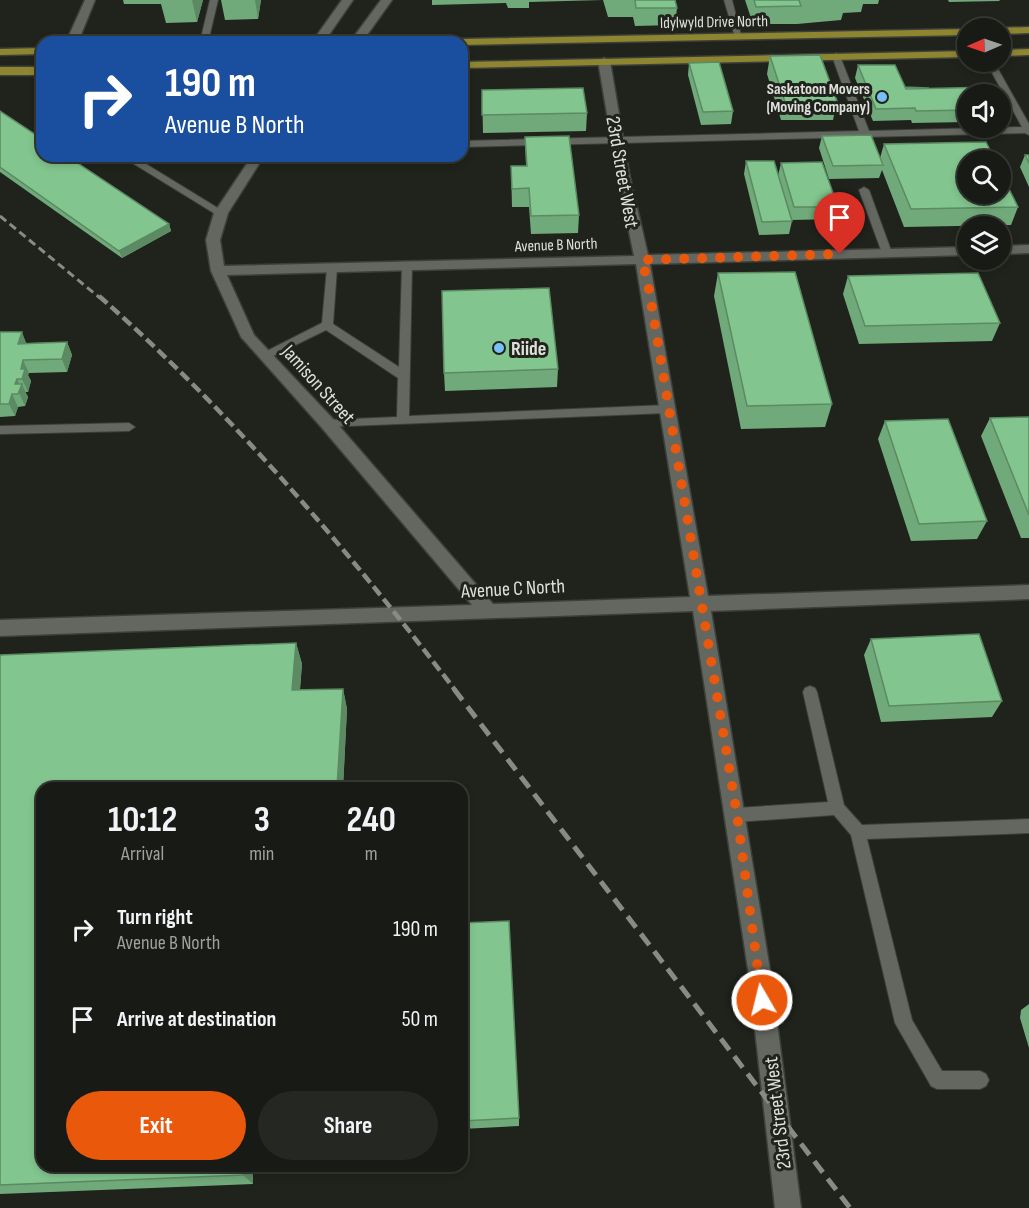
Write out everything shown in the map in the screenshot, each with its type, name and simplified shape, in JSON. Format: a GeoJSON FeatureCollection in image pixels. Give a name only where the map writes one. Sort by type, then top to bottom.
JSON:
{"type":"FeatureCollection","features":[{"type":"Feature","properties":{"kind":"main road"},"geometry":{"type":"LineString","coordinates":[[1011,31],[1029,30]]}},
{"type":"Feature","properties":{"kind":"main road","name":"Idylwyld Drive North"},"geometry":{"type":"LineString","coordinates":[[468,42],[957,32]]}},
{"type":"Feature","properties":{"kind":"main road"},"geometry":{"type":"LineString","coordinates":[[0,52],[36,51]]}},
{"type":"Feature","properties":{"kind":"main road"},"geometry":{"type":"LineString","coordinates":[[1011,53],[1029,52]]}},
{"type":"Feature","properties":{"kind":"main road","name":"Idylwyld Drive North"},"geometry":{"type":"LineString","coordinates":[[468,65],[957,54]]}},
{"type":"Feature","properties":{"kind":"main road"},"geometry":{"type":"LineString","coordinates":[[0,71],[36,71]]}},
{"type":"Feature","properties":{"kind":"street"},"geometry":{"type":"LineString","coordinates":[[75,36],[90,0]]}},
{"type":"Feature","properties":{"kind":"street"},"geometry":{"type":"LineString","coordinates":[[322,36],[348,0]]}},
{"type":"Feature","properties":{"kind":"street"},"geometry":{"type":"LineString","coordinates":[[360,36],[387,0]]}},
{"type":"Feature","properties":{"kind":"street","name":"23rd Street West"},"geometry":{"type":"LineString","coordinates":[[604,61],[616,141],[636,241],[648,284],[667,409],[737,815],[779,1117],[788,1208]]}},
{"type":"Feature","properties":{"kind":"street","name":"Jamison Street"},"geometry":{"type":"LineString","coordinates":[[254,162],[221,213],[213,240],[218,271],[248,337],[328,424],[488,611]]}},
{"type":"Feature","properties":{"kind":"street"},"geometry":{"type":"LineString","coordinates":[[1011,250],[1029,249]]}},
{"type":"Feature","properties":{"kind":"street","name":"Avenue B North"},"geometry":{"type":"LineString","coordinates":[[218,271],[957,251]]}},
{"type":"Feature","properties":{"kind":"street","name":"Avenue C North"},"geometry":{"type":"LineString","coordinates":[[0,628],[332,619],[488,611],[1029,592]]}},
{"type":"Feature","properties":{"kind":"lane"},"geometry":{"type":"LineString","coordinates":[[205,36],[214,0]]}},
{"type":"Feature","properties":{"kind":"lane"},"geometry":{"type":"LineString","coordinates":[[728,0],[739,37]]}},
{"type":"Feature","properties":{"kind":"lane"},"geometry":{"type":"LineString","coordinates":[[836,56],[865,134]]}},
{"type":"Feature","properties":{"kind":"lane"},"geometry":{"type":"LineString","coordinates":[[468,144],[1028,131],[996,72]]}},
{"type":"Feature","properties":{"kind":"lane"},"geometry":{"type":"LineString","coordinates":[[136,162],[221,213]]}},
{"type":"Feature","properties":{"kind":"lane"},"geometry":{"type":"LineString","coordinates":[[864,190],[887,253]]}},
{"type":"Feature","properties":{"kind":"lane"},"geometry":{"type":"LineString","coordinates":[[403,421],[407,266]]}},
{"type":"Feature","properties":{"kind":"lane"},"geometry":{"type":"LineString","coordinates":[[327,325],[332,268]]}},
{"type":"Feature","properties":{"kind":"lane"},"geometry":{"type":"LineString","coordinates":[[327,325],[404,376]]}},
{"type":"Feature","properties":{"kind":"lane"},"geometry":{"type":"LineString","coordinates":[[265,355],[327,325]]}},
{"type":"Feature","properties":{"kind":"lane"},"geometry":{"type":"LineString","coordinates":[[328,424],[667,409]]}},
{"type":"Feature","properties":{"kind":"lane"},"geometry":{"type":"LineString","coordinates":[[0,430],[129,427]]}},
{"type":"Feature","properties":{"kind":"lane"},"geometry":{"type":"LineString","coordinates":[[810,692],[837,808],[858,832],[904,1023],[937,1080],[980,1080]]}},
{"type":"Feature","properties":{"kind":"lane"},"geometry":{"type":"LineString","coordinates":[[737,815],[837,808]]}},
{"type":"Feature","properties":{"kind":"lane"},"geometry":{"type":"LineString","coordinates":[[858,832],[1029,826]]}},
{"type":"Feature","properties":{"kind":"building"},"geometry":{"type":"Polygon","coordinates":[[[635,0],[675,0],[677,8],[636,8],[635,0]]]}},
{"type":"Feature","properties":{"kind":"building"},"geometry":{"type":"Polygon","coordinates":[[[754,0],[799,0],[801,6],[756,7],[754,0]]]}},
{"type":"Feature","properties":{"kind":"building"},"geometry":{"type":"Polygon","coordinates":[[[820,55],[837,101],[785,102],[770,56],[820,55]]]}},
{"type":"Feature","properties":{"kind":"building"},"geometry":{"type":"Polygon","coordinates":[[[719,62],[733,111],[703,112],[689,63],[719,62]]]}},
{"type":"Feature","properties":{"kind":"building"},"geometry":{"type":"Polygon","coordinates":[[[858,65],[895,65],[906,89],[957,88],[957,110],[876,109],[858,65]]]}},
{"type":"Feature","properties":{"kind":"building"},"geometry":{"type":"Polygon","coordinates":[[[905,87],[928,88],[929,88],[906,89],[905,87]]]}},
{"type":"Feature","properties":{"kind":"building"},"geometry":{"type":"Polygon","coordinates":[[[583,88],[587,113],[482,115],[482,90],[583,88]]]}},
{"type":"Feature","properties":{"kind":"building"},"geometry":{"type":"Polygon","coordinates":[[[0,111],[36,135],[36,162],[76,162],[169,224],[119,251],[0,167],[0,111]]]}},
{"type":"Feature","properties":{"kind":"building"},"geometry":{"type":"Polygon","coordinates":[[[871,135],[883,165],[833,166],[822,136],[871,135]]]}},
{"type":"Feature","properties":{"kind":"building"},"geometry":{"type":"Polygon","coordinates":[[[569,136],[579,215],[531,216],[529,188],[512,189],[511,166],[527,166],[525,137],[569,136]]]}},
{"type":"Feature","properties":{"kind":"building"},"geometry":{"type":"Polygon","coordinates":[[[986,142],[990,150],[957,150],[957,204],[1011,204],[1011,193],[1018,207],[911,209],[884,144],[986,142]]]}},
{"type":"Feature","properties":{"kind":"building"},"geometry":{"type":"Polygon","coordinates":[[[746,161],[774,161],[792,221],[762,222],[746,161]]]}},
{"type":"Feature","properties":{"kind":"building"},"geometry":{"type":"Polygon","coordinates":[[[822,162],[838,207],[794,207],[781,163],[822,162]]]}},
{"type":"Feature","properties":{"kind":"building"},"geometry":{"type":"Polygon","coordinates":[[[795,272],[832,404],[747,406],[718,273],[795,272]]]}},
{"type":"Feature","properties":{"kind":"building"},"geometry":{"type":"Polygon","coordinates":[[[978,273],[1000,323],[865,326],[848,276],[978,273]]]}},
{"type":"Feature","properties":{"kind":"building","name":"Riide"},"geometry":{"type":"Polygon","coordinates":[[[549,288],[558,369],[444,373],[442,291],[549,288]]]}},
{"type":"Feature","properties":{"kind":"building"},"geometry":{"type":"Polygon","coordinates":[[[0,332],[22,332],[18,344],[67,342],[62,359],[23,360],[21,369],[25,369],[22,379],[17,379],[15,384],[22,384],[18,394],[12,394],[9,404],[0,404],[0,332]]]}},
{"type":"Feature","properties":{"kind":"building"},"geometry":{"type":"Polygon","coordinates":[[[1029,417],[1029,515],[990,418],[1029,417]]]}},
{"type":"Feature","properties":{"kind":"building"},"geometry":{"type":"Polygon","coordinates":[[[948,419],[987,521],[919,524],[885,421],[948,419]]]}},
{"type":"Feature","properties":{"kind":"building"},"geometry":{"type":"Polygon","coordinates":[[[979,634],[1002,701],[889,706],[871,639],[979,634]]]}},
{"type":"Feature","properties":{"kind":"building"},"geometry":{"type":"Polygon","coordinates":[[[296,643],[292,690],[343,689],[337,782],[36,782],[36,1172],[243,1172],[243,1175],[0,1185],[0,655],[296,643]]]}},
{"type":"Feature","properties":{"kind":"building"},"geometry":{"type":"Polygon","coordinates":[[[509,921],[519,1118],[468,1121],[468,923],[509,921]]]}},
{"type":"Feature","properties":{"kind":"railway"},"geometry":{"type":"LineString","coordinates":[[0,216],[100,298]]}},
{"type":"Feature","properties":{"kind":"railway"},"geometry":{"type":"LineString","coordinates":[[99,296],[196,388],[287,484],[373,586],[455,690]]}},
{"type":"Feature","properties":{"kind":"railway"},"geometry":{"type":"LineString","coordinates":[[454,689],[850,1208]]}},
{"type":"Feature","properties":{"kind":"place","name":"Saskatoon Movers (Moving Company)"},"geometry":{"type":"Point","coordinates":[882,97]}},
{"type":"Feature","properties":{"kind":"place","name":"Riide"},"geometry":{"type":"Point","coordinates":[499,348]}},
{"type":"Feature","properties":{"kind":"route"},"geometry":{"type":"LineString","coordinates":[[762,1000],[737,815],[667,409],[648,284],[642,260],[840,254]]}}]}
